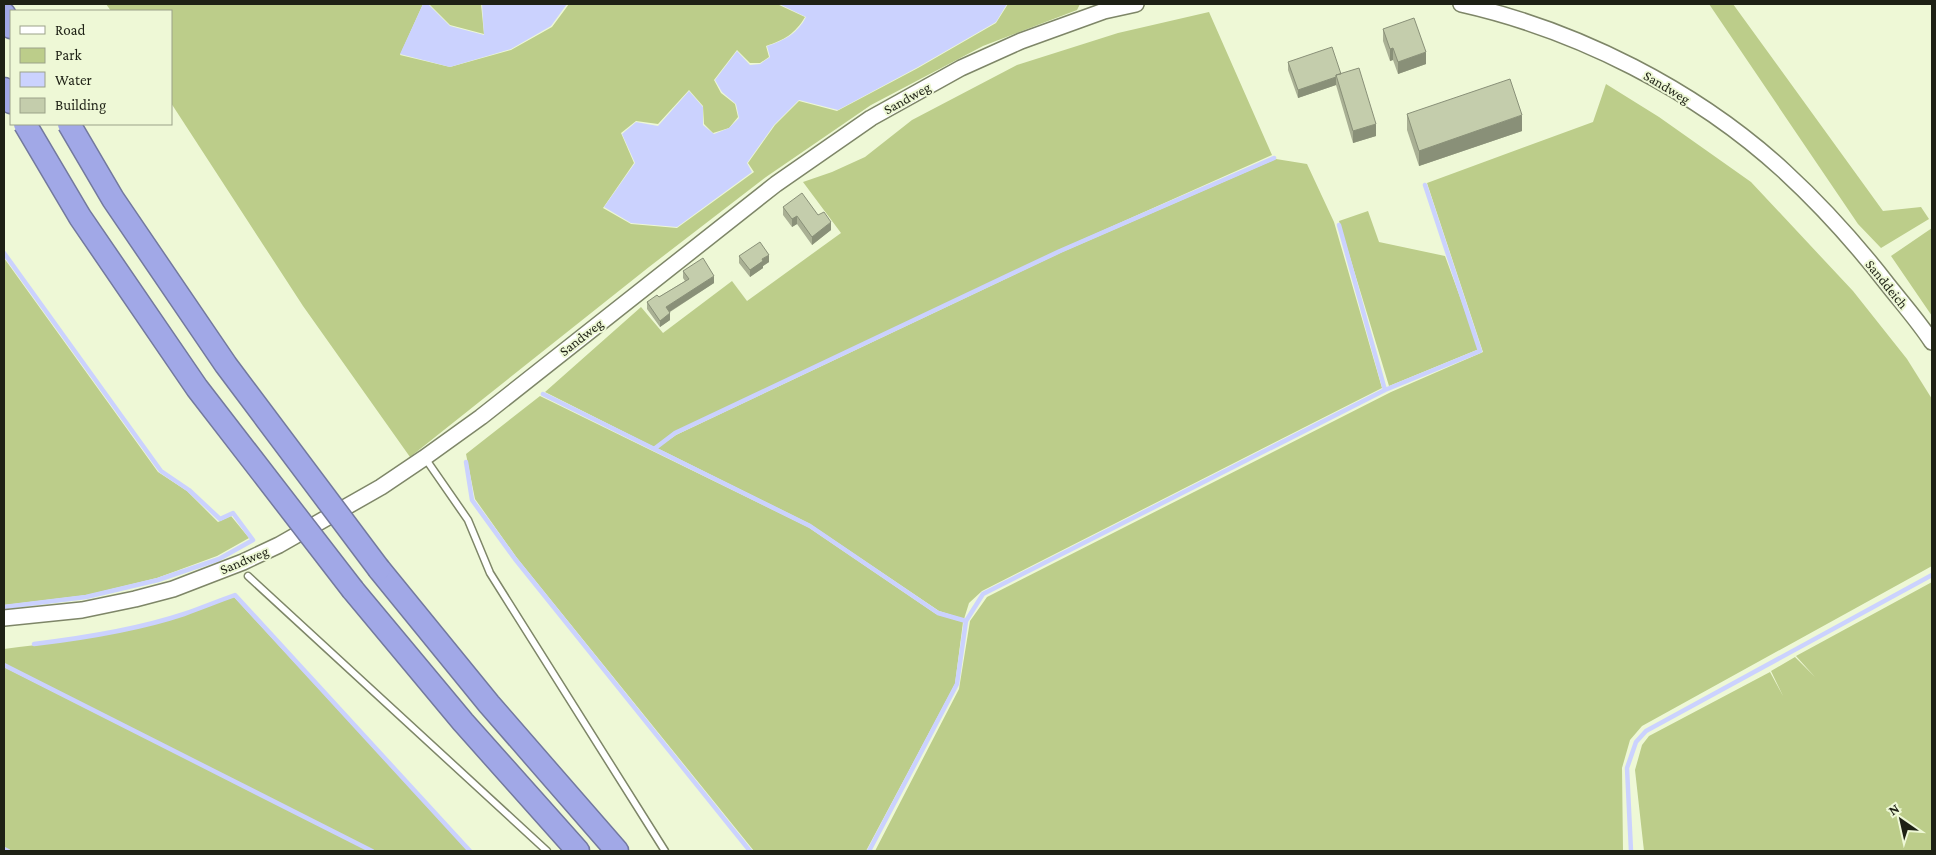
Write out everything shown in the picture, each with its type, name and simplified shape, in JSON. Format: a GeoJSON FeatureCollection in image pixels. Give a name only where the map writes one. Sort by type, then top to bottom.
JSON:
{"type":"FeatureCollection","features":[{"type":"Feature","properties":{"kind":"highway"},"geometry":{"type":"LineString","coordinates":[[4,14],[10,25]]}},
{"type":"Feature","properties":{"kind":"highway"},"geometry":{"type":"LineString","coordinates":[[4,89],[10,100]]}},
{"type":"Feature","properties":{"kind":"highway"},"geometry":{"type":"LineString","coordinates":[[26,125],[80,217],[197,388],[353,590],[463,722],[578,851]]}},
{"type":"Feature","properties":{"kind":"highway"},"geometry":{"type":"LineString","coordinates":[[70,125],[114,199],[226,365],[380,569],[489,704],[617,851]]}},
{"type":"Feature","properties":{"kind":"street","name":"Sandweg"},"geometry":{"type":"LineString","coordinates":[[4,618],[82,610],[173,589],[234,566],[279,545],[381,488],[424,458],[481,416],[776,184],[871,118],[961,68],[1021,41],[1104,11],[1136,4]]}},
{"type":"Feature","properties":{"kind":"street","name":"Sandweg"},"geometry":{"type":"LineString","coordinates":[[1461,4],[1492,11],[1565,36],[1652,77],[1728,126],[1783,170],[1818,203],[1839,227]]}},
{"type":"Feature","properties":{"kind":"street","name":"Sanddeich"},"geometry":{"type":"LineString","coordinates":[[1839,227],[1872,265],[1932,342]]}},
{"type":"Feature","properties":{"kind":"lane"},"geometry":{"type":"LineString","coordinates":[[424,458],[468,520],[490,573],[665,851]]}},
{"type":"Feature","properties":{"kind":"lane"},"geometry":{"type":"LineString","coordinates":[[248,576],[547,851]]}},
{"type":"Feature","properties":{"kind":"green space"},"geometry":{"type":"Polygon","coordinates":[[[106,4],[423,4],[400,55],[450,67],[511,50],[552,27],[569,4],[777,4],[805,17],[789,36],[766,46],[769,57],[760,63],[750,63],[737,50],[714,80],[721,93],[735,104],[738,117],[729,128],[713,133],[704,124],[703,106],[689,90],[658,124],[636,121],[621,133],[634,163],[603,208],[631,224],[677,228],[754,172],[748,163],[775,125],[799,101],[837,111],[918,68],[996,23],[1008,4],[1080,4],[1077,10],[983,46],[871,105],[766,177],[649,267],[410,457],[303,306],[172,105],[172,10],[110,10],[106,4]]]}},
{"type":"Feature","properties":{"kind":"green space"},"geometry":{"type":"Polygon","coordinates":[[[429,4],[481,4],[484,34],[450,25],[429,4]]]}},
{"type":"Feature","properties":{"kind":"green space"},"geometry":{"type":"Polygon","coordinates":[[[1709,4],[1733,4],[1883,211],[1921,207],[1929,219],[1881,248],[1858,224],[1709,4]]]}},
{"type":"Feature","properties":{"kind":"green space"},"geometry":{"type":"Polygon","coordinates":[[[1209,12],[1272,155],[1059,250],[675,432],[654,447],[545,392],[641,307],[663,333],[732,281],[747,301],[841,233],[803,182],[832,172],[865,157],[912,120],[1017,65],[1118,33],[1209,12]]]}},
{"type":"Feature","properties":{"kind":"green space"},"geometry":{"type":"Polygon","coordinates":[[[1606,84],[1659,117],[1751,182],[1853,291],[1907,359],[1932,399],[1932,566],[1642,726],[1630,740],[1622,768],[1623,851],[875,851],[959,689],[970,621],[987,597],[1391,392],[1483,352],[1427,183],[1593,122],[1606,84]]]}},
{"type":"Feature","properties":{"kind":"green space"},"geometry":{"type":"Polygon","coordinates":[[[1276,159],[1307,164],[1334,222],[1382,388],[982,591],[969,603],[964,619],[939,611],[810,524],[657,448],[676,435],[1060,253],[1276,159]]]}},
{"type":"Feature","properties":{"kind":"green space"},"geometry":{"type":"Polygon","coordinates":[[[1368,211],[1379,242],[1445,256],[1479,349],[1389,386],[1339,221],[1368,211]]]}},
{"type":"Feature","properties":{"kind":"green space"},"geometry":{"type":"Polygon","coordinates":[[[1932,228],[1932,316],[1891,256],[1932,228]]]}},
{"type":"Feature","properties":{"kind":"green space"},"geometry":{"type":"Polygon","coordinates":[[[4,258],[158,472],[187,491],[218,522],[231,516],[249,538],[217,556],[157,578],[87,595],[4,605],[4,258]]]}},
{"type":"Feature","properties":{"kind":"green space"},"geometry":{"type":"Polygon","coordinates":[[[540,396],[808,527],[936,614],[963,622],[955,684],[866,851],[754,851],[517,558],[475,499],[466,454],[540,396]]]}},
{"type":"Feature","properties":{"kind":"green space"},"geometry":{"type":"Polygon","coordinates":[[[1932,582],[1932,851],[1644,851],[1635,770],[1642,745],[1649,736],[1770,672],[1783,696],[1771,671],[1795,657],[1815,677],[1796,656],[1932,582]]]}},
{"type":"Feature","properties":{"kind":"green space"},"geometry":{"type":"Polygon","coordinates":[[[234,597],[469,851],[374,851],[4,664],[4,649],[80,639],[153,624],[234,597]]]}},
{"type":"Feature","properties":{"kind":"green space"},"geometry":{"type":"Polygon","coordinates":[[[4,667],[370,851],[12,851],[4,847],[4,667]]]}},
{"type":"Feature","properties":{"kind":"water"},"geometry":{"type":"Polygon","coordinates":[[[423,4],[428,4],[450,26],[484,35],[482,4],[567,4],[551,26],[511,49],[450,67],[400,54],[423,4]]]}},
{"type":"Feature","properties":{"kind":"water"},"geometry":{"type":"Polygon","coordinates":[[[779,4],[1007,4],[996,22],[838,110],[799,100],[774,125],[747,163],[752,172],[677,227],[631,223],[604,207],[635,163],[622,134],[636,122],[658,126],[689,91],[703,107],[703,125],[714,134],[729,128],[739,118],[736,104],[722,92],[715,80],[737,51],[750,65],[760,64],[770,57],[767,46],[785,39],[799,28],[806,17],[779,4]]]}},
{"type":"Feature","properties":{"kind":"building"},"geometry":{"type":"Polygon","coordinates":[[[1414,18],[1426,52],[1398,62],[1393,48],[1390,49],[1383,29],[1414,18]]]}},
{"type":"Feature","properties":{"kind":"building"},"geometry":{"type":"Polygon","coordinates":[[[1332,47],[1341,74],[1298,90],[1288,62],[1332,47]]]}},
{"type":"Feature","properties":{"kind":"building"},"geometry":{"type":"Polygon","coordinates":[[[1359,68],[1376,124],[1353,131],[1336,75],[1359,68]]]}},
{"type":"Feature","properties":{"kind":"building"},"geometry":{"type":"Polygon","coordinates":[[[1510,79],[1522,115],[1419,151],[1407,114],[1510,79]]]}},
{"type":"Feature","properties":{"kind":"building"},"geometry":{"type":"Polygon","coordinates":[[[802,193],[818,215],[824,212],[831,222],[812,237],[797,216],[792,219],[783,207],[802,193]]]}},
{"type":"Feature","properties":{"kind":"building"},"geometry":{"type":"Polygon","coordinates":[[[760,242],[769,255],[750,270],[739,256],[760,242]]]}},
{"type":"Feature","properties":{"kind":"building"},"geometry":{"type":"Polygon","coordinates":[[[703,258],[714,276],[666,307],[670,313],[660,321],[647,302],[689,279],[683,271],[703,258]]]}},
{"type":"Feature","properties":{"kind":"waterway"},"geometry":{"type":"LineString","coordinates":[[654,449],[675,433],[1060,251],[1274,158]]}},
{"type":"Feature","properties":{"kind":"waterway"},"geometry":{"type":"LineString","coordinates":[[1385,390],[1480,351],[1425,185]]}},
{"type":"Feature","properties":{"kind":"waterway"},"geometry":{"type":"LineString","coordinates":[[869,851],[957,684],[966,621],[983,594],[1385,390],[1339,225]]}},
{"type":"Feature","properties":{"kind":"waterway"},"geometry":{"type":"LineString","coordinates":[[4,253],[161,471],[189,490],[220,519],[233,513],[253,540],[219,559],[158,580],[86,597],[4,607]]}},
{"type":"Feature","properties":{"kind":"waterway"},"geometry":{"type":"LineString","coordinates":[[543,394],[810,526],[938,613],[966,621]]}},
{"type":"Feature","properties":{"kind":"waterway"},"geometry":{"type":"LineString","coordinates":[[466,462],[472,500],[515,559],[750,851]]}},
{"type":"Feature","properties":{"kind":"waterway"},"geometry":{"type":"LineString","coordinates":[[1631,851],[1627,768],[1636,742],[1646,731],[1932,575]]}},
{"type":"Feature","properties":{"kind":"waterway"},"geometry":{"type":"LineString","coordinates":[[34,644],[91,636],[147,625],[184,614],[235,595],[470,851]]}},
{"type":"Feature","properties":{"kind":"waterway"},"geometry":{"type":"LineString","coordinates":[[4,665],[372,851]]}},
{"type":"Feature","properties":{"kind":"waterway"},"geometry":{"type":"LineString","coordinates":[[4,849],[8,851]]}}]}
